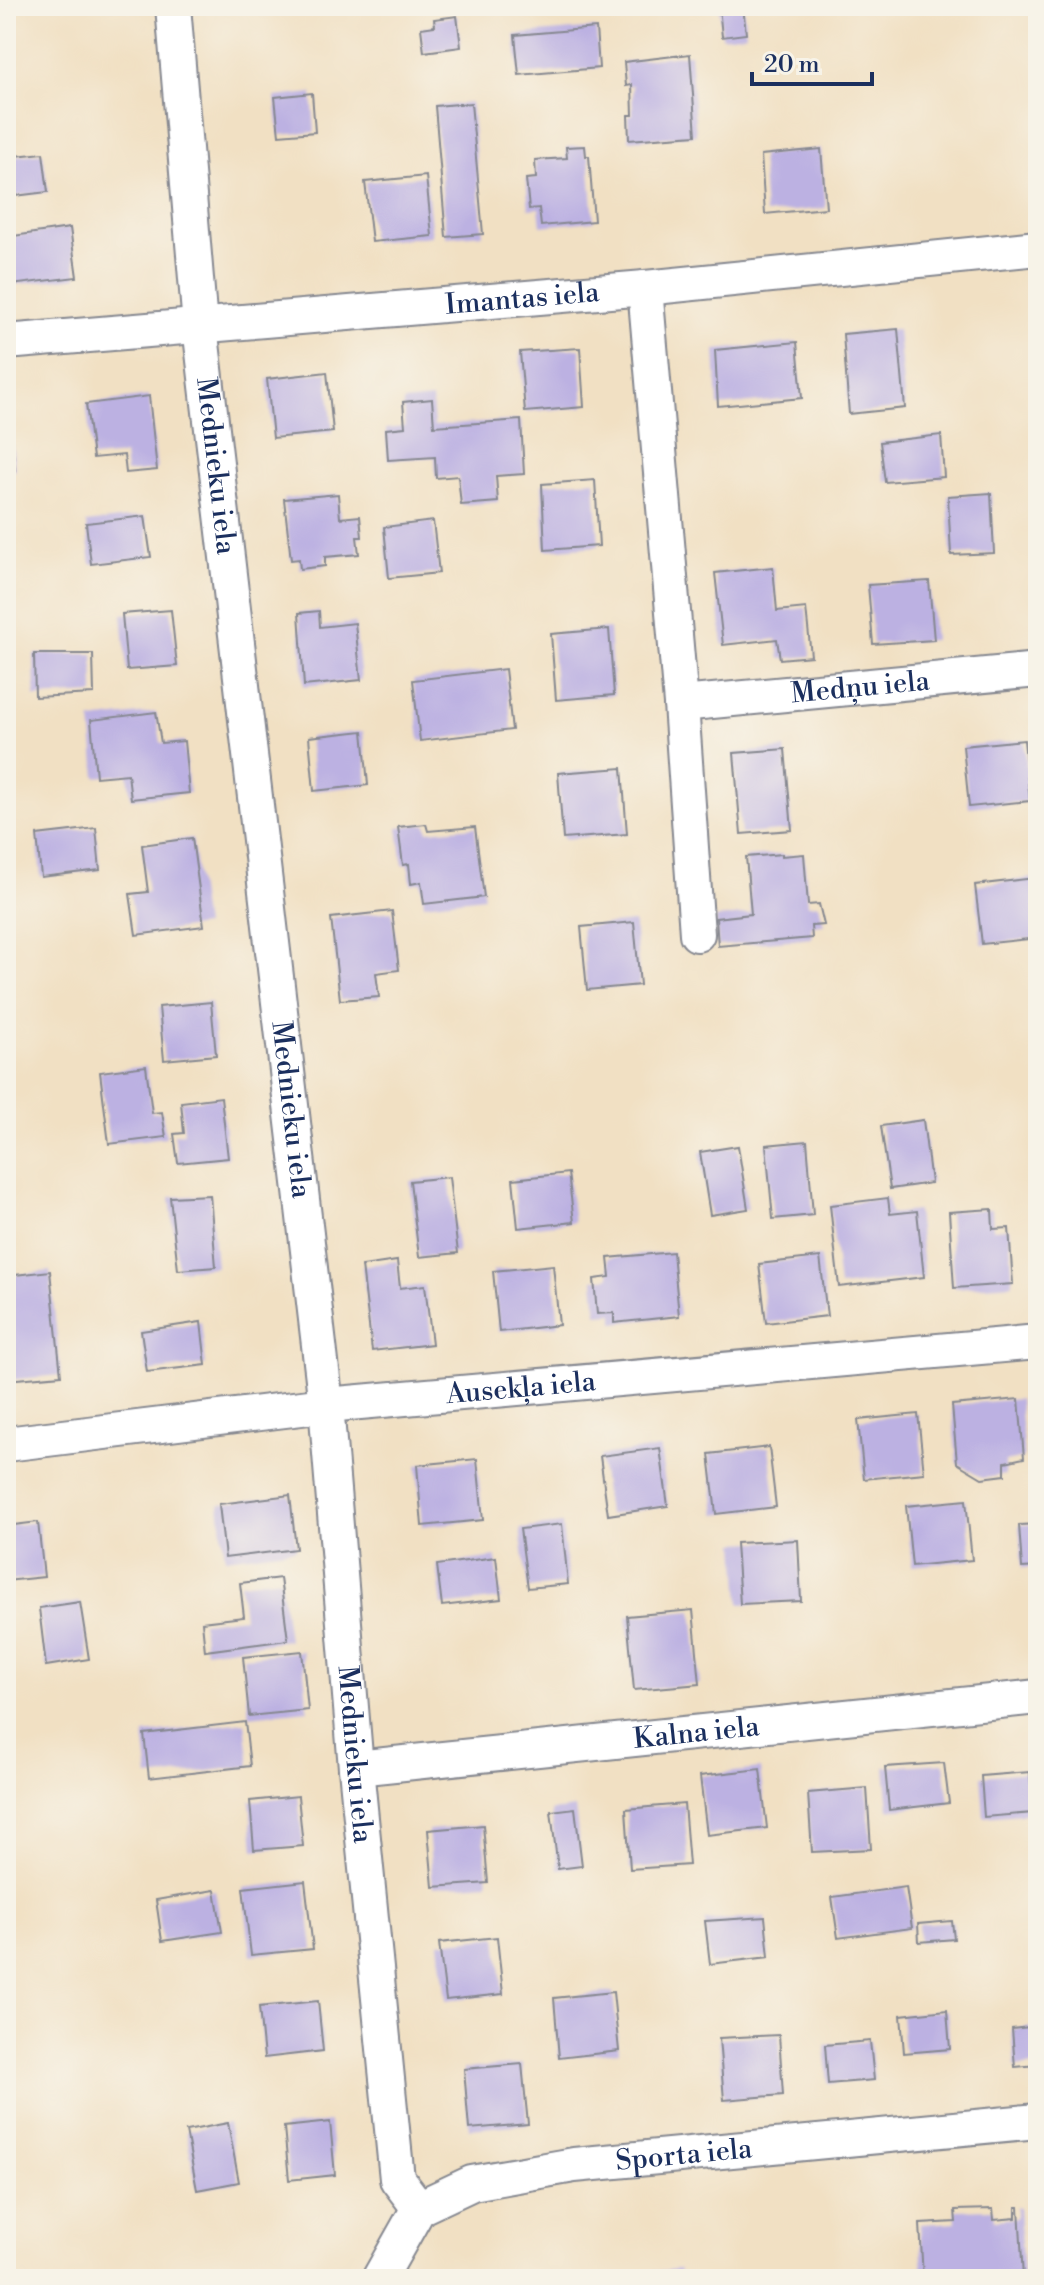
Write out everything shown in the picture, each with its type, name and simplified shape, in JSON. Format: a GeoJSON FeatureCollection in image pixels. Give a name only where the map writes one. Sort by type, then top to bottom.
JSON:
{"type":"FeatureCollection","features":[{"type":"Feature","properties":{"kind":"street","name":"Mednieku iela"},"geometry":{"type":"LineString","coordinates":[[173,6],[200,326],[326,1405],[356,1768],[397,2179],[419,2208]]}},
{"type":"Feature","properties":{"kind":"street","name":"Imantas iela"},"geometry":{"type":"LineString","coordinates":[[6,342],[645,288],[1038,248]]}},
{"type":"Feature","properties":{"kind":"street"},"geometry":{"type":"LineString","coordinates":[[645,288],[681,704],[697,934]]}},
{"type":"Feature","properties":{"kind":"street","name":"Medņu iela"},"geometry":{"type":"LineString","coordinates":[[681,704],[1038,670]]}},
{"type":"Feature","properties":{"kind":"street","name":"Ausekļa iela"},"geometry":{"type":"LineString","coordinates":[[6,1444],[326,1405],[1038,1342]]}},
{"type":"Feature","properties":{"kind":"street","name":"Kalna iela"},"geometry":{"type":"LineString","coordinates":[[356,1768],[1038,1697]]}},
{"type":"Feature","properties":{"kind":"street","name":"Sporta iela"},"geometry":{"type":"LineString","coordinates":[[419,2208],[472,2183],[574,2165],[1038,2121]]}},
{"type":"Feature","properties":{"kind":"street"},"geometry":{"type":"LineString","coordinates":[[379,2279],[419,2208]]}},
{"type":"Feature","properties":{"kind":"building"},"geometry":{"type":"Polygon","coordinates":[[[719,6],[743,6],[746,34],[722,37],[719,6]]]}},
{"type":"Feature","properties":{"kind":"building"},"geometry":{"type":"Polygon","coordinates":[[[457,16],[461,47],[424,52],[421,28],[435,26],[434,19],[457,16]]]}},
{"type":"Feature","properties":{"kind":"building"},"geometry":{"type":"Polygon","coordinates":[[[596,28],[599,68],[519,75],[515,35],[596,28]]]}},
{"type":"Feature","properties":{"kind":"building"},"geometry":{"type":"Polygon","coordinates":[[[690,54],[696,135],[629,140],[628,115],[633,115],[632,85],[626,86],[624,62],[690,54]]]}},
{"type":"Feature","properties":{"kind":"building"},"geometry":{"type":"Polygon","coordinates":[[[312,93],[315,132],[279,135],[275,97],[312,93]]]}},
{"type":"Feature","properties":{"kind":"building"},"geometry":{"type":"Polygon","coordinates":[[[471,103],[483,234],[446,237],[435,106],[471,103]]]}},
{"type":"Feature","properties":{"kind":"building"},"geometry":{"type":"Polygon","coordinates":[[[585,146],[586,156],[589,156],[594,221],[541,226],[539,208],[529,209],[526,179],[536,178],[535,160],[567,158],[566,147],[585,146]]]}},
{"type":"Feature","properties":{"kind":"building"},"geometry":{"type":"Polygon","coordinates":[[[821,149],[826,208],[765,214],[761,155],[821,149]]]}},
{"type":"Feature","properties":{"kind":"building"},"geometry":{"type":"Polygon","coordinates":[[[43,153],[48,192],[6,197],[6,157],[43,153]]]}},
{"type":"Feature","properties":{"kind":"building"},"geometry":{"type":"Polygon","coordinates":[[[426,176],[432,236],[372,242],[365,182],[426,176]]]}},
{"type":"Feature","properties":{"kind":"building"},"geometry":{"type":"Polygon","coordinates":[[[70,228],[77,277],[11,285],[6,237],[70,228]]]}},
{"type":"Feature","properties":{"kind":"building"},"geometry":{"type":"Polygon","coordinates":[[[898,329],[905,408],[849,414],[843,334],[898,329]]]}},
{"type":"Feature","properties":{"kind":"building"},"geometry":{"type":"Polygon","coordinates":[[[797,342],[802,398],[718,406],[715,350],[797,342]]]}},
{"type":"Feature","properties":{"kind":"building"},"geometry":{"type":"Polygon","coordinates":[[[580,348],[584,407],[525,412],[520,352],[580,348]]]}},
{"type":"Feature","properties":{"kind":"building"},"geometry":{"type":"Polygon","coordinates":[[[327,372],[333,432],[273,438],[267,379],[327,372]]]}},
{"type":"Feature","properties":{"kind":"building"},"geometry":{"type":"Polygon","coordinates":[[[149,396],[157,470],[126,473],[124,455],[93,458],[86,404],[149,396]]]}},
{"type":"Feature","properties":{"kind":"building"},"geometry":{"type":"Polygon","coordinates":[[[432,399],[434,426],[521,420],[524,474],[496,476],[498,502],[461,505],[458,476],[436,478],[435,457],[388,460],[386,429],[405,427],[403,402],[432,399]]]}},
{"type":"Feature","properties":{"kind":"building"},"geometry":{"type":"Polygon","coordinates":[[[6,408],[15,471],[6,472],[6,408]]]}},
{"type":"Feature","properties":{"kind":"building"},"geometry":{"type":"Polygon","coordinates":[[[941,435],[944,477],[885,482],[880,442],[941,435]]]}},
{"type":"Feature","properties":{"kind":"building"},"geometry":{"type":"Polygon","coordinates":[[[595,480],[599,546],[545,550],[542,484],[595,480]]]}},
{"type":"Feature","properties":{"kind":"building"},"geometry":{"type":"Polygon","coordinates":[[[991,493],[994,553],[951,555],[948,496],[991,493]]]}},
{"type":"Feature","properties":{"kind":"building"},"geometry":{"type":"Polygon","coordinates":[[[338,494],[340,518],[360,516],[362,537],[357,537],[359,554],[325,557],[325,566],[300,569],[299,559],[291,560],[284,499],[338,494]]]}},
{"type":"Feature","properties":{"kind":"building"},"geometry":{"type":"Polygon","coordinates":[[[145,516],[151,557],[91,564],[86,523],[145,516]]]}},
{"type":"Feature","properties":{"kind":"building"},"geometry":{"type":"Polygon","coordinates":[[[433,521],[439,573],[389,578],[384,527],[433,521]]]}},
{"type":"Feature","properties":{"kind":"building"},"geometry":{"type":"Polygon","coordinates":[[[773,567],[777,611],[806,608],[811,656],[780,659],[777,639],[723,645],[715,573],[773,567]]]}},
{"type":"Feature","properties":{"kind":"building"},"geometry":{"type":"Polygon","coordinates":[[[929,581],[934,640],[873,644],[868,585],[929,581]]]}},
{"type":"Feature","properties":{"kind":"building"},"geometry":{"type":"Polygon","coordinates":[[[171,610],[177,666],[127,670],[122,614],[171,610]]]}},
{"type":"Feature","properties":{"kind":"building"},"geometry":{"type":"Polygon","coordinates":[[[319,611],[320,627],[355,623],[361,680],[304,686],[299,613],[319,611]]]}},
{"type":"Feature","properties":{"kind":"building"},"geometry":{"type":"Polygon","coordinates":[[[609,629],[614,695],[556,700],[551,634],[609,629]]]}},
{"type":"Feature","properties":{"kind":"building"},"geometry":{"type":"Polygon","coordinates":[[[34,654],[93,654],[94,694],[35,697],[34,654]]]}},
{"type":"Feature","properties":{"kind":"building"},"geometry":{"type":"Polygon","coordinates":[[[505,669],[512,730],[420,741],[413,680],[505,669]]]}},
{"type":"Feature","properties":{"kind":"building"},"geometry":{"type":"Polygon","coordinates":[[[156,712],[161,743],[184,741],[189,793],[131,799],[128,774],[96,777],[91,720],[156,712]]]}},
{"type":"Feature","properties":{"kind":"building"},"geometry":{"type":"Polygon","coordinates":[[[363,731],[368,785],[314,791],[309,737],[363,731]]]}},
{"type":"Feature","properties":{"kind":"building"},"geometry":{"type":"Polygon","coordinates":[[[1024,740],[1030,801],[969,807],[963,746],[1024,740]]]}},
{"type":"Feature","properties":{"kind":"building"},"geometry":{"type":"Polygon","coordinates":[[[785,749],[792,830],[741,834],[734,753],[785,749]]]}},
{"type":"Feature","properties":{"kind":"building"},"geometry":{"type":"Polygon","coordinates":[[[622,768],[627,834],[563,839],[558,773],[622,768]]]}},
{"type":"Feature","properties":{"kind":"building"},"geometry":{"type":"Polygon","coordinates":[[[426,824],[428,831],[475,827],[484,897],[424,904],[421,882],[411,884],[409,864],[403,865],[398,827],[426,824]]]}},
{"type":"Feature","properties":{"kind":"building"},"geometry":{"type":"Polygon","coordinates":[[[96,828],[100,870],[41,877],[37,835],[96,828]]]}},
{"type":"Feature","properties":{"kind":"building"},"geometry":{"type":"Polygon","coordinates":[[[192,838],[204,926],[136,935],[130,894],[148,892],[142,845],[192,838]]]}},
{"type":"Feature","properties":{"kind":"building"},"geometry":{"type":"Polygon","coordinates":[[[804,854],[808,905],[819,904],[824,925],[811,926],[812,938],[718,946],[716,918],[751,914],[746,857],[804,854]]]}},
{"type":"Feature","properties":{"kind":"building"},"geometry":{"type":"Polygon","coordinates":[[[1035,878],[1038,938],[982,944],[975,885],[1035,878]]]}},
{"type":"Feature","properties":{"kind":"building"},"geometry":{"type":"Polygon","coordinates":[[[392,911],[399,970],[376,973],[379,997],[340,1000],[331,918],[392,911]]]}},
{"type":"Feature","properties":{"kind":"building"},"geometry":{"type":"Polygon","coordinates":[[[634,922],[640,985],[587,990],[581,927],[634,922]]]}},
{"type":"Feature","properties":{"kind":"building"},"geometry":{"type":"Polygon","coordinates":[[[211,1002],[216,1055],[164,1060],[159,1007],[211,1002]]]}},
{"type":"Feature","properties":{"kind":"building"},"geometry":{"type":"Polygon","coordinates":[[[146,1066],[152,1113],[162,1112],[166,1137],[109,1144],[100,1072],[146,1066]]]}},
{"type":"Feature","properties":{"kind":"building"},"geometry":{"type":"Polygon","coordinates":[[[221,1097],[228,1158],[178,1163],[174,1134],[184,1133],[181,1102],[221,1097]]]}},
{"type":"Feature","properties":{"kind":"building"},"geometry":{"type":"Polygon","coordinates":[[[923,1120],[931,1183],[890,1189],[881,1126],[923,1120]]]}},
{"type":"Feature","properties":{"kind":"building"},"geometry":{"type":"Polygon","coordinates":[[[807,1141],[813,1215],[773,1219],[766,1145],[807,1141]]]}},
{"type":"Feature","properties":{"kind":"building"},"geometry":{"type":"Polygon","coordinates":[[[738,1146],[748,1209],[710,1215],[700,1152],[738,1146]]]}},
{"type":"Feature","properties":{"kind":"building"},"geometry":{"type":"Polygon","coordinates":[[[568,1173],[574,1222],[518,1228],[513,1179],[568,1173]]]}},
{"type":"Feature","properties":{"kind":"building"},"geometry":{"type":"Polygon","coordinates":[[[449,1177],[458,1253],[419,1257],[410,1181],[449,1177]]]}},
{"type":"Feature","properties":{"kind":"building"},"geometry":{"type":"Polygon","coordinates":[[[210,1195],[216,1267],[178,1270],[170,1197],[210,1195]]]}},
{"type":"Feature","properties":{"kind":"building"},"geometry":{"type":"Polygon","coordinates":[[[888,1198],[890,1214],[917,1211],[924,1277],[839,1287],[830,1205],[888,1198]]]}},
{"type":"Feature","properties":{"kind":"building"},"geometry":{"type":"Polygon","coordinates":[[[992,1209],[993,1229],[1009,1228],[1013,1284],[954,1288],[949,1212],[992,1209]]]}},
{"type":"Feature","properties":{"kind":"building"},"geometry":{"type":"Polygon","coordinates":[[[673,1252],[679,1316],[614,1323],[614,1313],[597,1314],[594,1279],[610,1277],[608,1258],[673,1252]]]}},
{"type":"Feature","properties":{"kind":"building"},"geometry":{"type":"Polygon","coordinates":[[[820,1257],[827,1316],[766,1323],[759,1264],[820,1257]]]}},
{"type":"Feature","properties":{"kind":"building"},"geometry":{"type":"Polygon","coordinates":[[[397,1261],[400,1288],[425,1285],[432,1344],[372,1351],[362,1266],[397,1261]]]}},
{"type":"Feature","properties":{"kind":"building"},"geometry":{"type":"Polygon","coordinates":[[[553,1265],[559,1325],[499,1332],[493,1271],[553,1265]]]}},
{"type":"Feature","properties":{"kind":"building"},"geometry":{"type":"Polygon","coordinates":[[[50,1271],[61,1375],[6,1380],[6,1276],[50,1271]]]}},
{"type":"Feature","properties":{"kind":"building"},"geometry":{"type":"Polygon","coordinates":[[[201,1322],[206,1365],[147,1372],[141,1331],[201,1322]]]}},
{"type":"Feature","properties":{"kind":"building"},"geometry":{"type":"Polygon","coordinates":[[[1019,1399],[1024,1458],[1005,1462],[1005,1475],[982,1478],[957,1463],[952,1405],[1019,1399]]]}},
{"type":"Feature","properties":{"kind":"building"},"geometry":{"type":"Polygon","coordinates":[[[918,1414],[924,1473],[864,1479],[858,1420],[918,1414]]]}},
{"type":"Feature","properties":{"kind":"building"},"geometry":{"type":"Polygon","coordinates":[[[769,1447],[776,1507],[716,1514],[709,1454],[769,1447]]]}},
{"type":"Feature","properties":{"kind":"building"},"geometry":{"type":"Polygon","coordinates":[[[660,1448],[668,1506],[608,1515],[600,1456],[660,1448]]]}},
{"type":"Feature","properties":{"kind":"building"},"geometry":{"type":"Polygon","coordinates":[[[477,1459],[483,1520],[422,1526],[417,1465],[477,1459]]]}},
{"type":"Feature","properties":{"kind":"building"},"geometry":{"type":"Polygon","coordinates":[[[290,1495],[296,1549],[225,1558],[219,1504],[290,1495]]]}},
{"type":"Feature","properties":{"kind":"building"},"geometry":{"type":"Polygon","coordinates":[[[966,1500],[972,1560],[912,1566],[906,1506],[966,1500]]]}},
{"type":"Feature","properties":{"kind":"building"},"geometry":{"type":"Polygon","coordinates":[[[38,1522],[44,1577],[6,1581],[6,1526],[38,1522]]]}},
{"type":"Feature","properties":{"kind":"building"},"geometry":{"type":"Polygon","coordinates":[[[562,1524],[568,1584],[528,1588],[520,1529],[562,1524]]]}},
{"type":"Feature","properties":{"kind":"building"},"geometry":{"type":"Polygon","coordinates":[[[1038,1524],[1038,1567],[1022,1568],[1019,1525],[1038,1524]]]}},
{"type":"Feature","properties":{"kind":"building"},"geometry":{"type":"Polygon","coordinates":[[[798,1540],[801,1601],[740,1604],[736,1543],[798,1540]]]}},
{"type":"Feature","properties":{"kind":"building"},"geometry":{"type":"Polygon","coordinates":[[[496,1557],[501,1599],[442,1606],[437,1565],[496,1557]]]}},
{"type":"Feature","properties":{"kind":"building"},"geometry":{"type":"Polygon","coordinates":[[[280,1578],[288,1640],[205,1651],[202,1622],[244,1617],[240,1583],[280,1578]]]}},
{"type":"Feature","properties":{"kind":"building"},"geometry":{"type":"Polygon","coordinates":[[[80,1602],[89,1659],[46,1666],[39,1608],[80,1602]]]}},
{"type":"Feature","properties":{"kind":"building"},"geometry":{"type":"Polygon","coordinates":[[[693,1610],[700,1684],[634,1690],[627,1616],[693,1610]]]}},
{"type":"Feature","properties":{"kind":"building"},"geometry":{"type":"Polygon","coordinates":[[[302,1651],[308,1710],[249,1716],[243,1657],[302,1651]]]}},
{"type":"Feature","properties":{"kind":"building"},"geometry":{"type":"Polygon","coordinates":[[[245,1722],[250,1766],[149,1778],[144,1734],[245,1722]]]}},
{"type":"Feature","properties":{"kind":"building"},"geometry":{"type":"Polygon","coordinates":[[[944,1763],[949,1803],[889,1810],[885,1767],[944,1763]]]}},
{"type":"Feature","properties":{"kind":"building"},"geometry":{"type":"Polygon","coordinates":[[[760,1769],[767,1828],[707,1835],[700,1776],[760,1769]]]}},
{"type":"Feature","properties":{"kind":"building"},"geometry":{"type":"Polygon","coordinates":[[[1030,1772],[1033,1813],[984,1817],[981,1776],[1030,1772]]]}},
{"type":"Feature","properties":{"kind":"building"},"geometry":{"type":"Polygon","coordinates":[[[867,1788],[871,1849],[812,1852],[808,1793],[867,1788]]]}},
{"type":"Feature","properties":{"kind":"building"},"geometry":{"type":"Polygon","coordinates":[[[298,1796],[303,1846],[254,1850],[250,1801],[298,1796]]]}},
{"type":"Feature","properties":{"kind":"building"},"geometry":{"type":"Polygon","coordinates":[[[684,1804],[689,1865],[630,1869],[626,1809],[684,1804]]]}},
{"type":"Feature","properties":{"kind":"building"},"geometry":{"type":"Polygon","coordinates":[[[575,1808],[582,1866],[558,1869],[551,1811],[575,1808]]]}},
{"type":"Feature","properties":{"kind":"building"},"geometry":{"type":"Polygon","coordinates":[[[483,1825],[488,1883],[433,1887],[428,1830],[483,1825]]]}},
{"type":"Feature","properties":{"kind":"building"},"geometry":{"type":"Polygon","coordinates":[[[305,1881],[313,1949],[251,1955],[243,1888],[305,1881]]]}},
{"type":"Feature","properties":{"kind":"building"},"geometry":{"type":"Polygon","coordinates":[[[906,1887],[912,1928],[838,1938],[832,1897],[906,1887]]]}},
{"type":"Feature","properties":{"kind":"building"},"geometry":{"type":"Polygon","coordinates":[[[215,1890],[222,1932],[162,1941],[156,1900],[215,1890]]]}},
{"type":"Feature","properties":{"kind":"building"},"geometry":{"type":"Polygon","coordinates":[[[765,1917],[769,1957],[710,1964],[705,1921],[765,1917]]]}},
{"type":"Feature","properties":{"kind":"building"},"geometry":{"type":"Polygon","coordinates":[[[952,1921],[954,1939],[919,1942],[918,1924],[952,1921]]]}},
{"type":"Feature","properties":{"kind":"building"},"geometry":{"type":"Polygon","coordinates":[[[497,1937],[503,1994],[446,2000],[439,1943],[497,1937]]]}},
{"type":"Feature","properties":{"kind":"building"},"geometry":{"type":"Polygon","coordinates":[[[613,1992],[619,2051],[559,2058],[554,1998],[613,1992]]]}},
{"type":"Feature","properties":{"kind":"building"},"geometry":{"type":"Polygon","coordinates":[[[318,2001],[323,2051],[264,2058],[259,2007],[318,2001]]]}},
{"type":"Feature","properties":{"kind":"building"},"geometry":{"type":"Polygon","coordinates":[[[947,2010],[950,2049],[904,2053],[901,2015],[947,2010]]]}},
{"type":"Feature","properties":{"kind":"building"},"geometry":{"type":"Polygon","coordinates":[[[1038,2026],[1038,2065],[1015,2067],[1012,2029],[1038,2026]]]}},
{"type":"Feature","properties":{"kind":"building"},"geometry":{"type":"Polygon","coordinates":[[[779,2035],[783,2095],[724,2100],[719,2038],[779,2035]]]}},
{"type":"Feature","properties":{"kind":"building"},"geometry":{"type":"Polygon","coordinates":[[[870,2041],[874,2080],[828,2084],[825,2045],[870,2041]]]}},
{"type":"Feature","properties":{"kind":"building"},"geometry":{"type":"Polygon","coordinates":[[[522,2064],[528,2124],[469,2129],[464,2069],[522,2064]]]}},
{"type":"Feature","properties":{"kind":"building"},"geometry":{"type":"Polygon","coordinates":[[[330,2122],[335,2175],[289,2180],[284,2127],[330,2122]]]}},
{"type":"Feature","properties":{"kind":"building"},"geometry":{"type":"Polygon","coordinates":[[[228,2123],[239,2182],[197,2190],[186,2131],[228,2123]]]}},
{"type":"Feature","properties":{"kind":"building"},"geometry":{"type":"Polygon","coordinates":[[[1016,2207],[1019,2207],[1023,2279],[995,2279],[994,2274],[923,2278],[920,2224],[956,2222],[955,2210],[993,2209],[994,2220],[1016,2218],[1016,2207]]]}},
{"type":"Feature","properties":{"kind":"building"},"geometry":{"type":"Polygon","coordinates":[[[679,2269],[680,2279],[639,2279],[638,2273],[679,2269]]]}}]}
